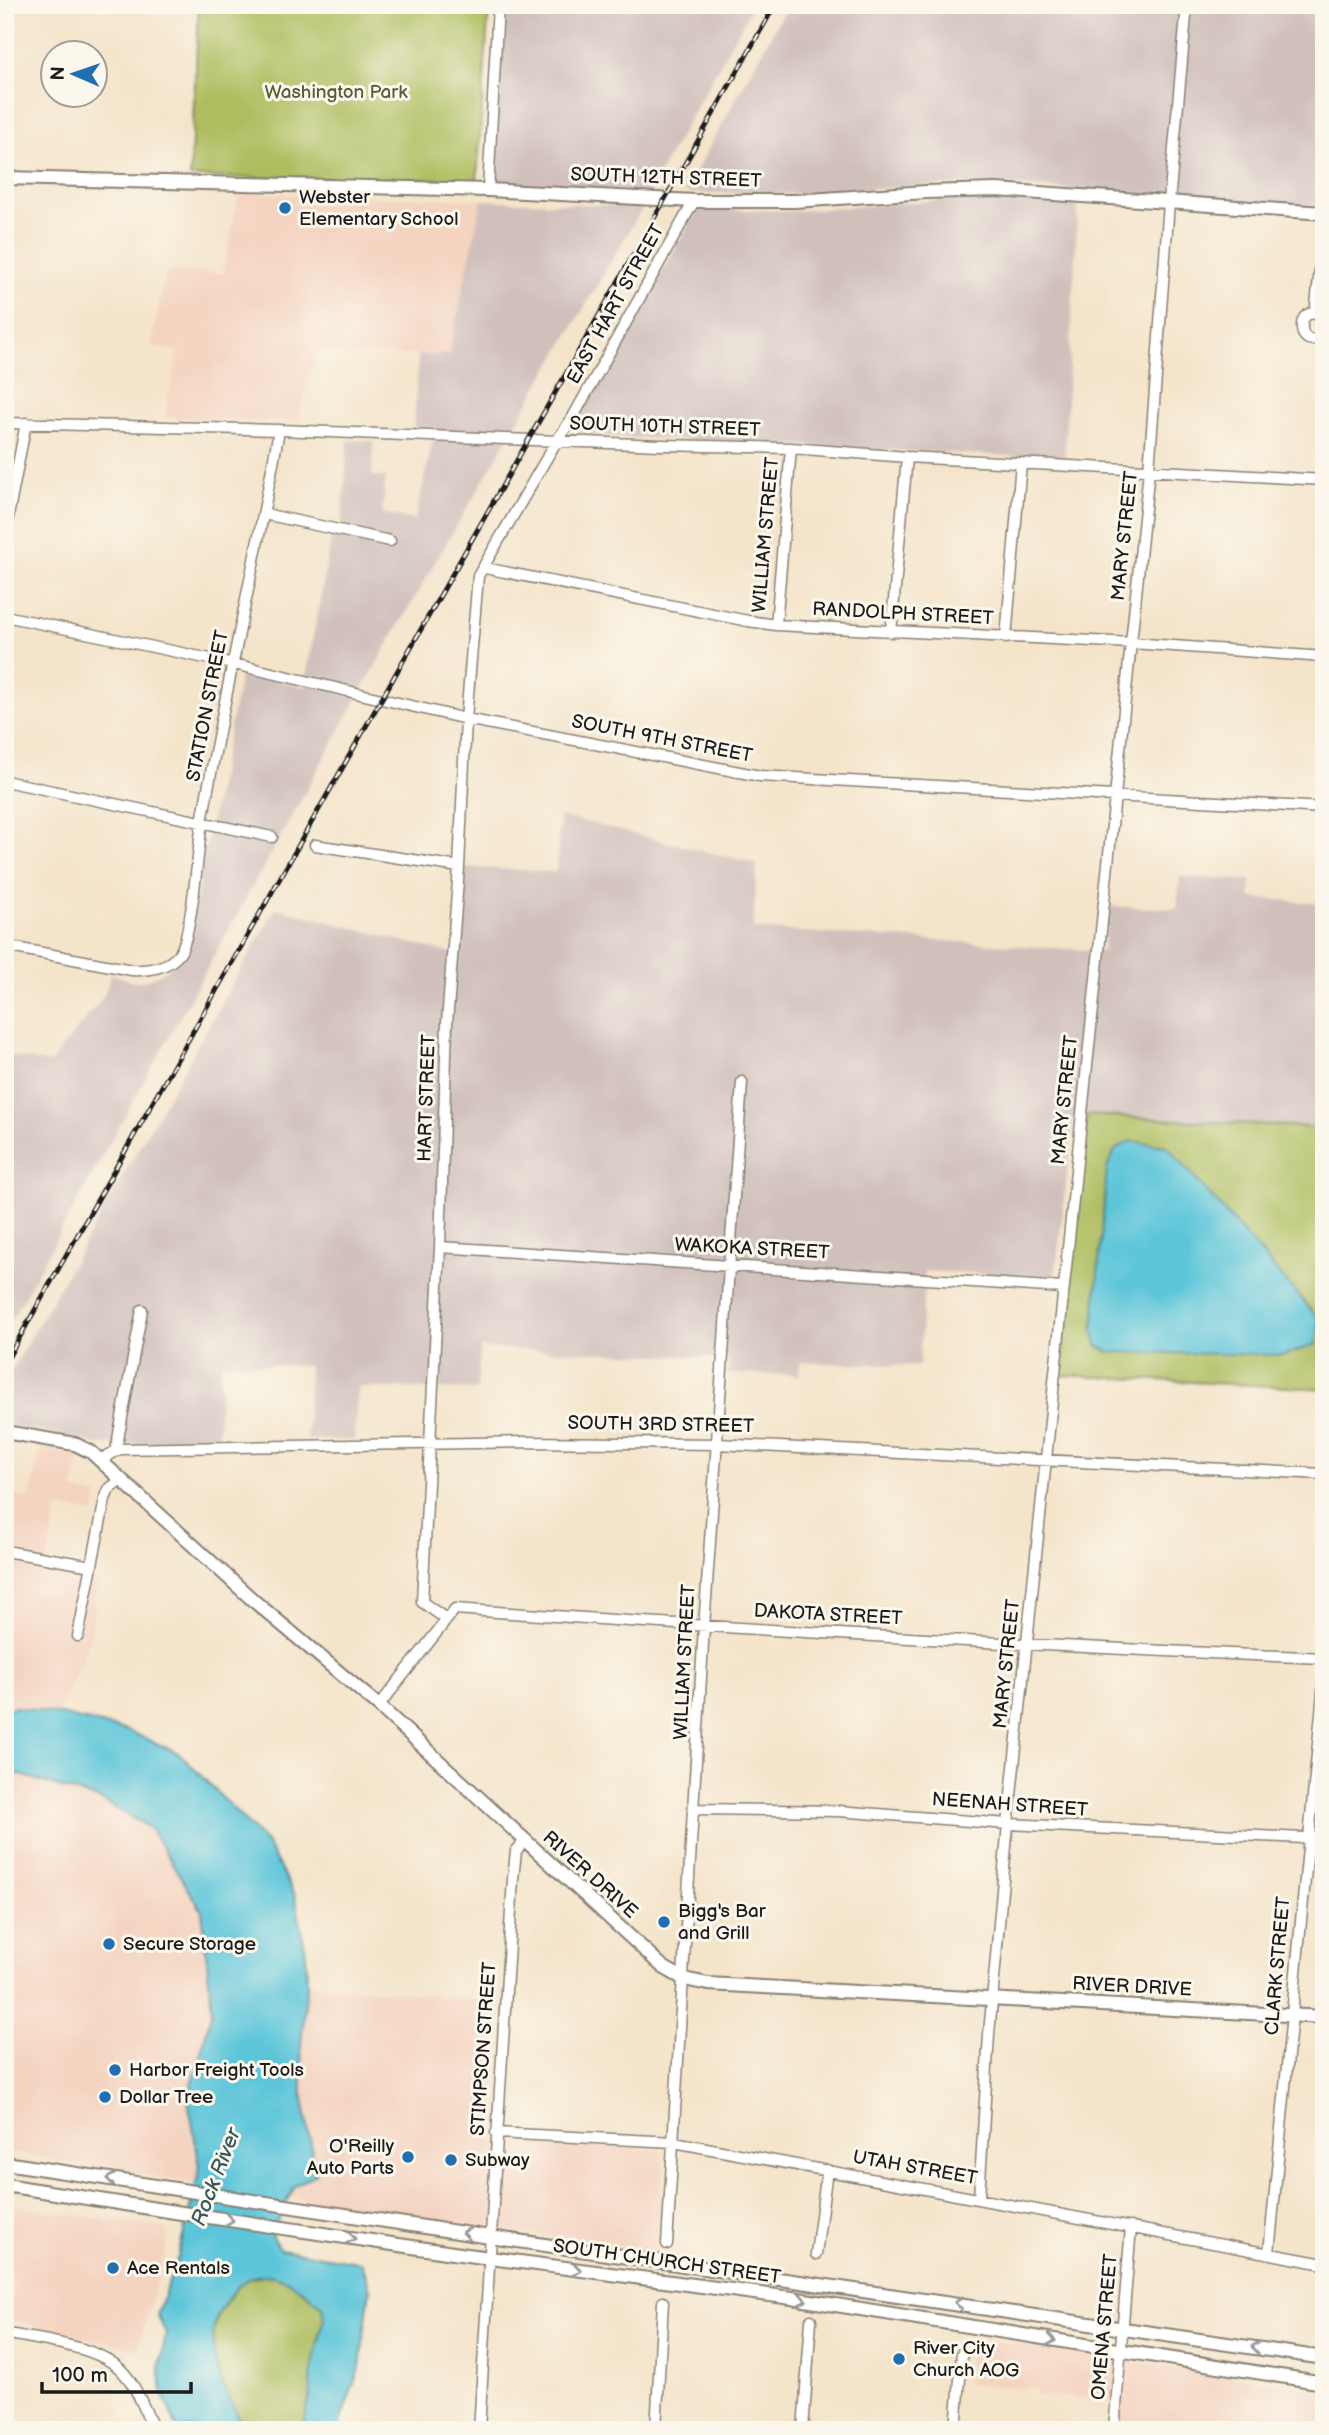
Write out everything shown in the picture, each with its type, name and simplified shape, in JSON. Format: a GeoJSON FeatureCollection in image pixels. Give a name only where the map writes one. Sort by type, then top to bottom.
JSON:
{"type":"FeatureCollection","features":[{"type":"Feature","properties":{"kind":"street"},"geometry":{"type":"LineString","coordinates":[[488,190],[498,5]]}},
{"type":"Feature","properties":{"kind":"street","name":"MARY STREET"},"geometry":{"type":"LineString","coordinates":[[979,2198],[1008,1824],[1132,643],[1188,5]]}},
{"type":"Feature","properties":{"kind":"street","name":"SOUTH 12TH STREET"},"geometry":{"type":"LineString","coordinates":[[5,178],[488,190],[694,201],[795,201],[996,190],[1324,213]]}},
{"type":"Feature","properties":{"kind":"street","name":"EAST HART STREET"},"geometry":{"type":"LineString","coordinates":[[485,568],[694,201]]}},
{"type":"Feature","properties":{"kind":"street"},"geometry":{"type":"LineString","coordinates":[[1324,232],[1320,316],[1304,318],[1301,330],[1309,339],[1318,339],[1324,334]]}},
{"type":"Feature","properties":{"kind":"street","name":"SOUTH 10TH STREET"},"geometry":{"type":"LineString","coordinates":[[5,423],[791,448],[1324,480]]}},
{"type":"Feature","properties":{"kind":"street"},"geometry":{"type":"LineString","coordinates":[[5,532],[26,423]]}},
{"type":"Feature","properties":{"kind":"street","name":"STATION STREET"},"geometry":{"type":"LineString","coordinates":[[5,946],[120,969],[149,971],[167,963],[180,953],[187,929],[202,822],[279,430]]}},
{"type":"Feature","properties":{"kind":"street","name":"WILLIAM STREET"},"geometry":{"type":"LineString","coordinates":[[776,625],[791,448]]}},
{"type":"Feature","properties":{"kind":"street"},"geometry":{"type":"LineString","coordinates":[[891,632],[907,457]]}},
{"type":"Feature","properties":{"kind":"street"},"geometry":{"type":"LineString","coordinates":[[1006,638],[1021,463]]}},
{"type":"Feature","properties":{"kind":"street"},"geometry":{"type":"LineString","coordinates":[[264,514],[390,541]]}},
{"type":"Feature","properties":{"kind":"street","name":"RANDOLPH STREET"},"geometry":{"type":"LineString","coordinates":[[485,568],[776,625],[1132,643],[1324,657]]}},
{"type":"Feature","properties":{"kind":"street","name":"HART STREET"},"geometry":{"type":"LineString","coordinates":[[446,1619],[422,1601],[440,1247],[447,1023],[478,576],[485,568]]}},
{"type":"Feature","properties":{"kind":"street","name":"SOUTH 9TH STREET"},"geometry":{"type":"LineString","coordinates":[[5,616],[234,664],[467,719],[760,776],[1324,808]]}},
{"type":"Feature","properties":{"kind":"street"},"geometry":{"type":"LineString","coordinates":[[5,781],[272,837]]}},
{"type":"Feature","properties":{"kind":"street"},"geometry":{"type":"LineString","coordinates":[[315,845],[459,867]]}},
{"type":"Feature","properties":{"kind":"street","name":"WILLIAM STREET"},"geometry":{"type":"LineString","coordinates":[[667,2244],[704,1627],[742,1082]]}},
{"type":"Feature","properties":{"kind":"street","name":"WAKOKA STREET"},"geometry":{"type":"LineString","coordinates":[[440,1247],[1063,1288]]}},
{"type":"Feature","properties":{"kind":"street"},"geometry":{"type":"LineString","coordinates":[[5,1432],[75,1444],[100,1460],[116,1450],[142,1310]]}},
{"type":"Feature","properties":{"kind":"street","name":"SOUTH 3RD STREET"},"geometry":{"type":"LineString","coordinates":[[116,1450],[429,1443],[717,1444],[1324,1474]]}},
{"type":"Feature","properties":{"kind":"street","name":"RIVER DRIVE"},"geometry":{"type":"LineString","coordinates":[[100,1460],[254,1601],[379,1706],[663,1967],[684,1979],[708,1984],[1324,2017]]}},
{"type":"Feature","properties":{"kind":"street"},"geometry":{"type":"LineString","coordinates":[[78,1636],[105,1499],[109,1489],[121,1480]]}},
{"type":"Feature","properties":{"kind":"street"},"geometry":{"type":"LineString","coordinates":[[5,1551],[92,1566]]}},
{"type":"Feature","properties":{"kind":"street","name":"DAKOTA STREET"},"geometry":{"type":"LineString","coordinates":[[446,1619],[455,1609],[704,1627],[1324,1658]]}},
{"type":"Feature","properties":{"kind":"street"},"geometry":{"type":"LineString","coordinates":[[379,1706],[446,1619]]}},
{"type":"Feature","properties":{"kind":"street","name":"CLARK STREET"},"geometry":{"type":"LineString","coordinates":[[1269,2253],[1324,1682]]}},
{"type":"Feature","properties":{"kind":"street","name":"NEENAH STREET"},"geometry":{"type":"LineString","coordinates":[[694,1809],[838,1811],[1008,1824],[1324,1839]]}},
{"type":"Feature","properties":{"kind":"street","name":"STIMPSON STREET"},"geometry":{"type":"LineString","coordinates":[[479,2430],[513,1879],[516,1851],[525,1841]]}},
{"type":"Feature","properties":{"kind":"street","name":"UTAH STREET"},"geometry":{"type":"LineString","coordinates":[[496,2133],[674,2142],[1324,2264]]}},
{"type":"Feature","properties":{"kind":"street","name":"SOUTH CHURCH STREET"},"geometry":{"type":"LineString","coordinates":[[5,2163],[1324,2358]]}},
{"type":"Feature","properties":{"kind":"street"},"geometry":{"type":"LineString","coordinates":[[816,2254],[827,2170]]}},
{"type":"Feature","properties":{"kind":"street","name":"SOUTH CHURCH STREET"},"geometry":{"type":"LineString","coordinates":[[5,2185],[174,2213],[792,2298],[1324,2383]]}},
{"type":"Feature","properties":{"kind":"street","name":"OMENA STREET"},"geometry":{"type":"LineString","coordinates":[[1114,2430],[1131,2227]]}},
{"type":"Feature","properties":{"kind":"street"},"geometry":{"type":"LineString","coordinates":[[656,2430],[663,2302]]}},
{"type":"Feature","properties":{"kind":"street"},"geometry":{"type":"LineString","coordinates":[[803,2430],[811,2320]]}},
{"type":"Feature","properties":{"kind":"street"},"geometry":{"type":"LineString","coordinates":[[5,2333],[84,2350],[108,2359],[125,2373],[154,2430]]}},
{"type":"Feature","properties":{"kind":"street"},"geometry":{"type":"LineString","coordinates":[[956,2430],[962,2353]]}},
{"type":"Feature","properties":{"kind":"shaded area"},"geometry":{"type":"Polygon","coordinates":[[[501,5],[753,5],[648,193],[495,186],[492,182],[501,5]]]}},
{"type":"Feature","properties":{"kind":"shaded area"},"geometry":{"type":"Polygon","coordinates":[[[788,5],[1324,5],[1324,206],[985,184],[802,194],[684,193],[788,5]]]}},
{"type":"Feature","properties":{"kind":"shaded area"},"geometry":{"type":"Polygon","coordinates":[[[239,193],[482,200],[449,354],[316,351],[298,422],[165,418],[177,351],[151,345],[166,271],[223,273],[239,193]]]}},
{"type":"Feature","properties":{"kind":"shaded area"},"geometry":{"type":"Polygon","coordinates":[[[959,199],[1078,205],[1064,459],[593,435],[576,431],[577,420],[696,212],[701,209],[794,211],[959,199]]]}},
{"type":"Feature","properties":{"kind":"shaded area"},"geometry":{"type":"Polygon","coordinates":[[[482,200],[643,207],[391,638],[5,1331],[5,1055],[50,1063],[104,996],[111,974],[131,981],[143,981],[170,967],[195,908],[240,677],[252,675],[304,687],[332,533],[341,535],[348,440],[374,441],[372,476],[386,477],[382,513],[415,520],[436,428],[414,427],[418,355],[449,354],[482,200]]]}},
{"type":"Feature","properties":{"kind":"shaded area"},"geometry":{"type":"Polygon","coordinates":[[[560,816],[757,864],[753,929],[1103,951],[1109,906],[1177,909],[1180,877],[1251,880],[1250,898],[1321,903],[1324,888],[1324,1128],[1074,1114],[1055,1277],[925,1271],[919,1366],[800,1362],[799,1375],[727,1374],[728,1358],[480,1348],[477,1390],[358,1387],[354,1440],[307,1440],[309,1366],[221,1363],[218,1442],[96,1445],[76,1438],[5,1425],[5,1382],[276,908],[445,952],[458,953],[463,867],[556,872],[560,816]]]}},
{"type":"Feature","properties":{"kind":"shaded area"},"geometry":{"type":"Polygon","coordinates":[[[41,1447],[79,1456],[73,1490],[98,1496],[95,1513],[57,1507],[46,1570],[98,1580],[91,1638],[57,1714],[16,1707],[5,1709],[5,1493],[29,1499],[41,1447]]]}},
{"type":"Feature","properties":{"kind":"shaded area"},"geometry":{"type":"Polygon","coordinates":[[[5,1770],[101,1800],[150,1828],[202,1911],[212,2011],[188,2100],[200,2167],[195,2183],[5,2151],[5,1770]]]}},
{"type":"Feature","properties":{"kind":"shaded area"},"geometry":{"type":"Polygon","coordinates":[[[307,1984],[498,2001],[488,2141],[652,2149],[664,2152],[660,2254],[289,2197],[310,2138],[302,2093],[301,2043],[307,1984]]]}},
{"type":"Feature","properties":{"kind":"shaded area"},"geometry":{"type":"Polygon","coordinates":[[[5,2205],[165,2228],[169,2237],[138,2350],[5,2319],[5,2205]]]}},
{"type":"Feature","properties":{"kind":"shaded area"},"geometry":{"type":"Polygon","coordinates":[[[969,2337],[1324,2390],[1324,2430],[1118,2430],[1121,2400],[1037,2395],[1037,2389],[968,2384],[969,2337]]]}},
{"type":"Feature","properties":{"kind":"green space","name":"Washington Park"},"geometry":{"type":"Polygon","coordinates":[[[199,5],[489,5],[477,180],[190,177],[199,5]]]}},
{"type":"Feature","properties":{"kind":"green space"},"geometry":{"type":"Polygon","coordinates":[[[1087,1115],[1324,1128],[1324,1389],[1060,1375],[1087,1115]]]}},
{"type":"Feature","properties":{"kind":"green space"},"geometry":{"type":"Polygon","coordinates":[[[270,2275],[291,2281],[322,2306],[324,2319],[315,2355],[303,2430],[245,2430],[217,2367],[214,2334],[217,2318],[226,2302],[244,2281],[270,2275]]]}},
{"type":"Feature","properties":{"kind":"water"},"geometry":{"type":"Polygon","coordinates":[[[1130,1141],[1167,1146],[1319,1319],[1316,1345],[1284,1355],[1110,1352],[1098,1346],[1093,1331],[1107,1168],[1115,1150],[1130,1141]]]}},
{"type":"Feature","properties":{"kind":"water","name":"Rock River"},"geometry":{"type":"Polygon","coordinates":[[[16,1707],[128,1731],[179,1753],[266,1843],[295,1895],[306,1953],[307,1984],[301,2043],[302,2093],[316,2174],[294,2186],[271,2236],[281,2249],[362,2263],[370,2289],[360,2367],[337,2430],[303,2430],[315,2355],[324,2319],[322,2306],[286,2280],[262,2275],[250,2278],[238,2286],[218,2315],[213,2332],[214,2356],[220,2378],[245,2430],[177,2428],[164,2397],[159,2369],[166,2334],[157,2314],[178,2257],[200,2167],[188,2100],[212,2011],[202,1911],[150,1828],[101,1800],[5,1770],[5,1709],[16,1707]]]}},
{"type":"Feature","properties":{"kind":"railway"},"geometry":{"type":"LineString","coordinates":[[5,1363],[775,5]]}},
{"type":"Feature","properties":{"kind":"place","name":"Webster Elementary School"},"geometry":{"type":"Point","coordinates":[285,208]}},
{"type":"Feature","properties":{"kind":"place","name":"Bigg's Bar and Grill"},"geometry":{"type":"Point","coordinates":[664,1922]}},
{"type":"Feature","properties":{"kind":"place","name":"Secure Storage"},"geometry":{"type":"Point","coordinates":[109,1944]}},
{"type":"Feature","properties":{"kind":"place","name":"Harbor Freight Tools"},"geometry":{"type":"Point","coordinates":[115,2070]}},
{"type":"Feature","properties":{"kind":"place","name":"Dollar Tree"},"geometry":{"type":"Point","coordinates":[105,2097]}},
{"type":"Feature","properties":{"kind":"place","name":"O'Reilly Auto Parts"},"geometry":{"type":"Point","coordinates":[408,2157]}},
{"type":"Feature","properties":{"kind":"place","name":"Subway"},"geometry":{"type":"Point","coordinates":[451,2160]}},
{"type":"Feature","properties":{"kind":"place","name":"Ace Rentals"},"geometry":{"type":"Point","coordinates":[113,2268]}},
{"type":"Feature","properties":{"kind":"place","name":"River City Church AOG"},"geometry":{"type":"Point","coordinates":[899,2359]}}]}
